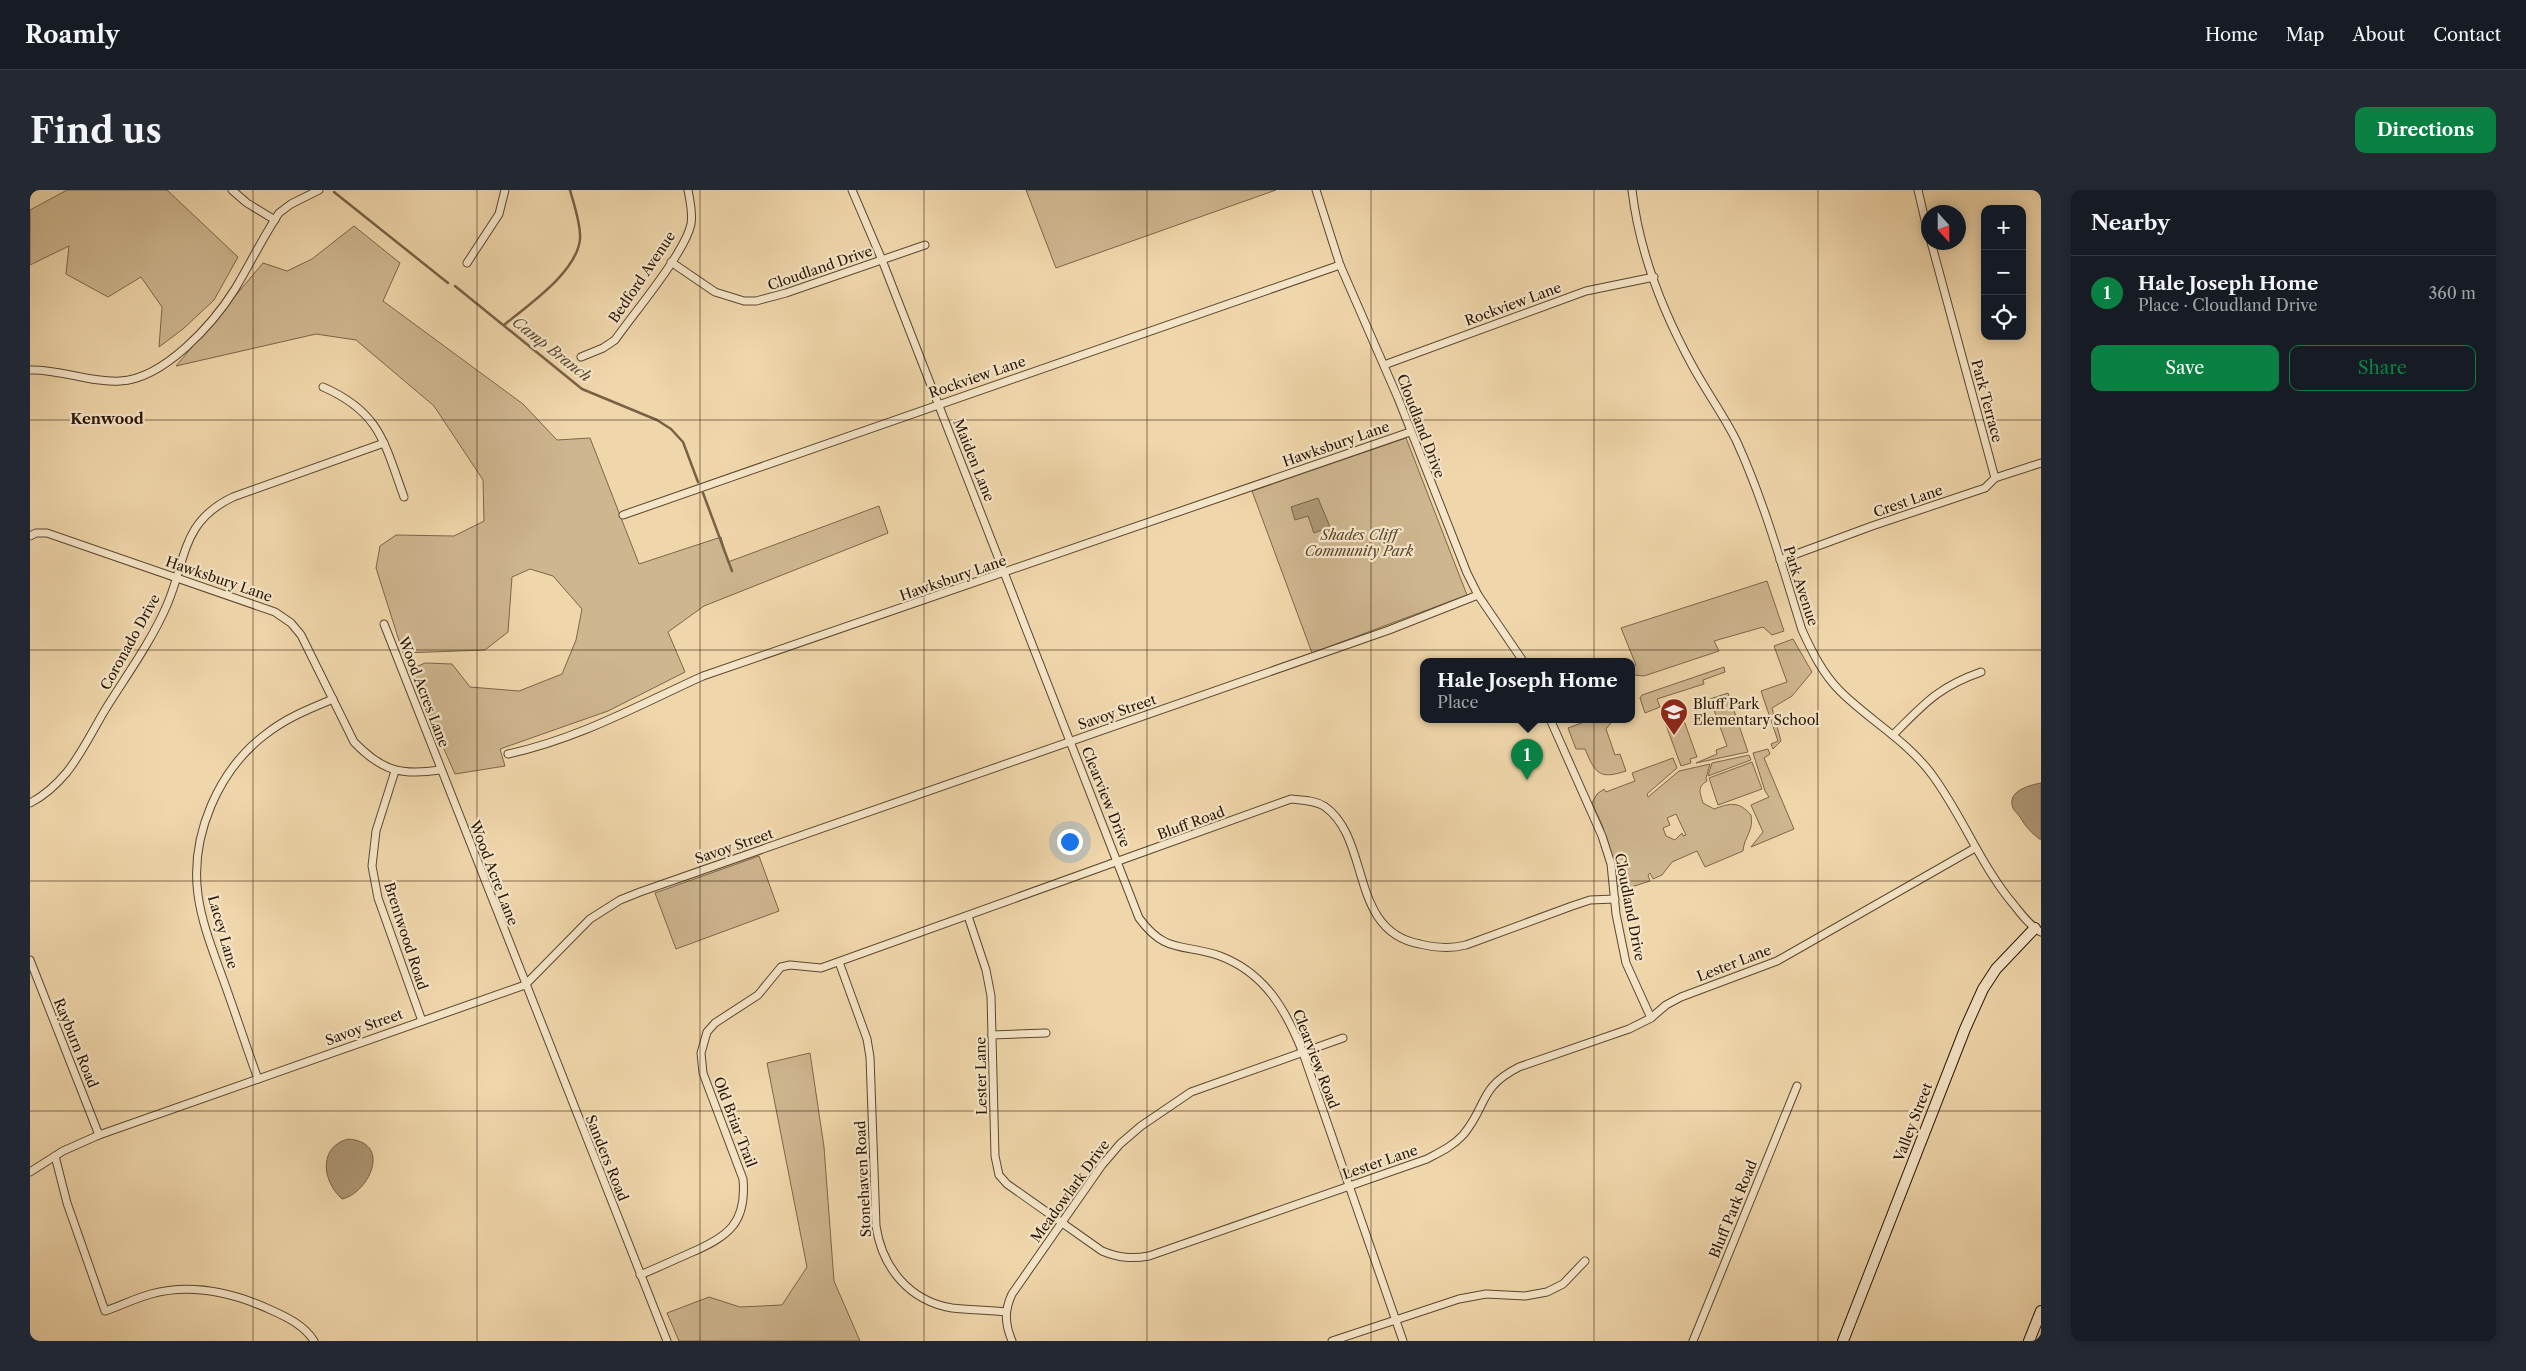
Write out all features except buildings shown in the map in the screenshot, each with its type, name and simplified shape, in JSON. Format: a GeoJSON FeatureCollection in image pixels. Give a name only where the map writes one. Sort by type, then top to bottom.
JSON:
{"type":"FeatureCollection","features":[{"type":"Feature","properties":{"kind":"street"},"geometry":{"type":"LineString","coordinates":[[232,190],[247,203],[275,220]]}},
{"type":"Feature","properties":{"kind":"street"},"geometry":{"type":"LineString","coordinates":[[30,370],[58,371],[111,381],[135,379],[158,370],[192,340],[225,304],[275,220],[291,204],[319,190]]}},
{"type":"Feature","properties":{"kind":"street"},"geometry":{"type":"LineString","coordinates":[[467,263],[499,214],[505,190]]}},
{"type":"Feature","properties":{"kind":"street","name":"Bedford Avenue"},"geometry":{"type":"LineString","coordinates":[[581,356],[602,348],[615,340],[671,262],[691,224],[688,190]]}},
{"type":"Feature","properties":{"kind":"street","name":"Maiden Lane"},"geometry":{"type":"LineString","coordinates":[[852,190],[882,260],[1006,573],[1070,742]]}},
{"type":"Feature","properties":{"kind":"street","name":"Cloudland Drive"},"geometry":{"type":"LineString","coordinates":[[1316,190],[1340,265],[1384,365],[1478,595],[1521,658]]}},
{"type":"Feature","properties":{"kind":"street","name":"Park Avenue"},"geometry":{"type":"LineString","coordinates":[[1632,190],[1639,229],[1654,277],[1682,346],[1735,440],[1758,492],[1802,630],[1822,668],[1839,690],[1893,735],[1933,776],[1974,848],[2006,896],[2038,930]]}},
{"type":"Feature","properties":{"kind":"street"},"geometry":{"type":"LineString","coordinates":[[1918,190],[1921,205]]}},
{"type":"Feature","properties":{"kind":"street","name":"Cloudland Drive"},"geometry":{"type":"LineString","coordinates":[[671,262],[715,292],[744,301],[756,301],[778,296],[926,245]]}},
{"type":"Feature","properties":{"kind":"street","name":"Park Terrace"},"geometry":{"type":"LineString","coordinates":[[1933,250],[1995,478]]}},
{"type":"Feature","properties":{"kind":"street","name":"Rockview Lane"},"geometry":{"type":"LineString","coordinates":[[623,515],[938,403],[1340,265]]}},
{"type":"Feature","properties":{"kind":"street","name":"Rockview Lane"},"geometry":{"type":"LineString","coordinates":[[1384,365],[1586,291],[1654,277]]}},
{"type":"Feature","properties":{"kind":"street"},"geometry":{"type":"LineString","coordinates":[[323,387],[342,395],[364,411],[374,422],[404,497]]}},
{"type":"Feature","properties":{"kind":"street","name":"Hawksbury Lane"},"geometry":{"type":"LineString","coordinates":[[508,754],[538,748],[596,727],[703,676],[1006,573],[1112,533],[1410,432]]}},
{"type":"Feature","properties":{"kind":"street","name":"Coronado Drive"},"geometry":{"type":"LineString","coordinates":[[30,803],[42,798],[68,772],[147,643],[167,604],[195,527],[201,518],[221,503],[384,443]]}},
{"type":"Feature","properties":{"kind":"street","name":"Crest Lane"},"geometry":{"type":"LineString","coordinates":[[1780,560],[1872,526],[1985,488],[1995,478],[2041,463]]}},
{"type":"Feature","properties":{"kind":"street","name":"Hawksbury Lane"},"geometry":{"type":"LineString","coordinates":[[30,536],[36,533],[47,533],[260,605],[275,612],[290,623],[309,649],[354,742],[367,755],[395,771],[414,773],[440,770]]}},
{"type":"Feature","properties":{"kind":"street","name":"Savoy Street"},"geometry":{"type":"LineString","coordinates":[[30,1172],[55,1156],[99,1135],[525,985],[578,929],[620,900],[1389,630],[1478,595]]}},
{"type":"Feature","properties":{"kind":"street","name":"Wood Acres Lane"},"geometry":{"type":"LineString","coordinates":[[384,624],[440,770]]}},
{"type":"Feature","properties":{"kind":"street"},"geometry":{"type":"LineString","coordinates":[[1893,735],[1935,694],[1954,682],[1981,672]]}},
{"type":"Feature","properties":{"kind":"street","name":"Lacey Lane"},"geometry":{"type":"LineString","coordinates":[[258,1079],[201,912],[198,873],[202,832],[209,812],[227,776],[250,746],[296,715],[333,699]]}},
{"type":"Feature","properties":{"kind":"street","name":"Cloudland Drive"},"geometry":{"type":"LineString","coordinates":[[1552,723],[1602,836],[1611,864],[1614,899],[1626,963],[1651,1018]]}},
{"type":"Feature","properties":{"kind":"street","name":"Clearview Drive"},"geometry":{"type":"LineString","coordinates":[[1070,742],[1119,863]]}},
{"type":"Feature","properties":{"kind":"street","name":"Wood Acre Lane"},"geometry":{"type":"LineString","coordinates":[[440,770],[525,985]]}},
{"type":"Feature","properties":{"kind":"street","name":"Brentwood Road"},"geometry":{"type":"LineString","coordinates":[[395,771],[376,831],[372,866],[378,898],[422,1021]]}},
{"type":"Feature","properties":{"kind":"street","name":"Bluff Road"},"geometry":{"type":"LineString","coordinates":[[723,1016],[758,995],[781,967],[790,965],[821,968],[1119,863],[1290,799],[1307,800],[1324,806],[1342,824],[1375,913],[1391,932],[1412,943],[1451,948],[1466,946],[1590,900],[1614,899]]}},
{"type":"Feature","properties":{"kind":"street","name":"Lester Lane"},"geometry":{"type":"LineString","coordinates":[[968,916],[990,987],[996,1168],[1007,1184],[1102,1252],[1132,1258],[1149,1256],[1444,1151],[1462,1135],[1475,1116],[1484,1096],[1496,1080],[1503,1075],[1519,1067],[1628,1029],[1651,1018],[1666,1005],[1681,997],[1778,961],[1974,848]]}},
{"type":"Feature","properties":{"kind":"street","name":"Clearview Road"},"geometry":{"type":"LineString","coordinates":[[1119,863],[1140,918],[1147,928],[1167,944],[1219,956],[1251,973],[1270,989],[1282,1006],[1303,1052],[1403,1341]]}},
{"type":"Feature","properties":{"kind":"street","name":"Valley Street"},"geometry":{"type":"LineString","coordinates":[[1843,1341],[1965,1029],[1983,988],[1996,969],[2038,930]]}},
{"type":"Feature","properties":{"kind":"street","name":"Rayburn Road"},"geometry":{"type":"LineString","coordinates":[[30,960],[99,1135]]}},
{"type":"Feature","properties":{"kind":"street","name":"Stonehaven Road"},"geometry":{"type":"LineString","coordinates":[[839,962],[867,1039],[870,1057],[876,1226],[885,1260],[904,1286],[932,1301],[950,1307],[1006,1312]]}},
{"type":"Feature","properties":{"kind":"street","name":"Sanders Road"},"geometry":{"type":"LineString","coordinates":[[525,985],[667,1341]]}},
{"type":"Feature","properties":{"kind":"street","name":"Old Briar Trail"},"geometry":{"type":"LineString","coordinates":[[640,1275],[717,1242],[733,1227],[742,1211],[745,1196],[743,1179],[704,1073],[701,1053],[707,1032],[723,1016]]}},
{"type":"Feature","properties":{"kind":"street"},"geometry":{"type":"LineString","coordinates":[[992,1035],[1046,1033]]}},
{"type":"Feature","properties":{"kind":"street","name":"Meadowlark Drive"},"geometry":{"type":"LineString","coordinates":[[1006,1312],[1012,1294],[1102,1165],[1120,1144],[1165,1107],[1191,1092],[1343,1038]]}},
{"type":"Feature","properties":{"kind":"street","name":"Bluff Park Road"},"geometry":{"type":"LineString","coordinates":[[1693,1341],[1797,1086]]}},
{"type":"Feature","properties":{"kind":"street"},"geometry":{"type":"LineString","coordinates":[[55,1156],[66,1203],[104,1311],[152,1294],[186,1289],[224,1293],[288,1317],[310,1335],[314,1341]]}},
{"type":"Feature","properties":{"kind":"street"},"geometry":{"type":"LineString","coordinates":[[1332,1341],[1474,1296],[1525,1296],[1547,1292],[1563,1284],[1585,1261]]}},
{"type":"Feature","properties":{"kind":"street"},"geometry":{"type":"LineString","coordinates":[[2029,1341],[2041,1311]]}},
{"type":"Feature","properties":{"kind":"street"},"geometry":{"type":"LineString","coordinates":[[1006,1312],[1006,1322],[1012,1341]]}},
{"type":"Feature","properties":{"kind":"green space"},"geometry":{"type":"Polygon","coordinates":[[[67,190],[167,190],[238,257],[214,300],[183,329],[159,347],[162,307],[141,277],[108,297],[66,274],[69,246],[30,265],[30,210],[67,190]]]}},
{"type":"Feature","properties":{"kind":"green space"},"geometry":{"type":"Polygon","coordinates":[[[1026,190],[1276,190],[1056,268],[1026,190]]]}},
{"type":"Feature","properties":{"kind":"green space"},"geometry":{"type":"Polygon","coordinates":[[[354,226],[400,263],[383,301],[523,404],[557,440],[590,438],[639,564],[721,537],[728,562],[879,506],[888,533],[704,606],[668,632],[685,672],[608,711],[500,749],[505,766],[455,774],[409,670],[425,663],[452,664],[470,687],[519,691],[562,674],[576,640],[582,609],[553,576],[530,569],[512,577],[508,632],[485,650],[403,653],[376,568],[380,546],[396,535],[454,536],[484,521],[483,480],[434,406],[356,340],[316,334],[176,366],[263,263],[287,271],[312,259],[354,226]]]}},
{"type":"Feature","properties":{"kind":"green space","name":"Shades Cliff Community Park"},"geometry":{"type":"Polygon","coordinates":[[[1406,438],[1467,595],[1312,653],[1252,491],[1406,438]]]}},
{"type":"Feature","properties":{"kind":"green space"},"geometry":{"type":"Polygon","coordinates":[[[1767,581],[1784,631],[1772,635],[1763,627],[1714,641],[1719,651],[1644,676],[1635,675],[1635,658],[1633,658],[1621,628],[1767,581]]]}},
{"type":"Feature","properties":{"kind":"green space"},"geometry":{"type":"Polygon","coordinates":[[[1793,639],[1812,672],[1792,696],[1772,708],[1781,741],[1773,749],[1771,744],[1778,741],[1761,691],[1787,682],[1774,646],[1793,639]]]}},
{"type":"Feature","properties":{"kind":"green space"},"geometry":{"type":"Polygon","coordinates":[[[1724,667],[1725,672],[1703,680],[1704,684],[1657,699],[1660,707],[1645,713],[1640,698],[1642,695],[1724,667]]]}},
{"type":"Feature","properties":{"kind":"green space"},"geometry":{"type":"Polygon","coordinates":[[[1728,693],[1748,752],[1696,763],[1717,754],[1716,750],[1727,746],[1710,699],[1728,693]]]}},
{"type":"Feature","properties":{"kind":"green space"},"geometry":{"type":"Polygon","coordinates":[[[1683,718],[1697,757],[1690,759],[1691,763],[1681,766],[1666,725],[1683,718]]]}},
{"type":"Feature","properties":{"kind":"green space"},"geometry":{"type":"Polygon","coordinates":[[[1581,723],[1611,723],[1606,729],[1615,755],[1620,754],[1626,771],[1610,775],[1599,772],[1595,769],[1585,749],[1576,749],[1568,728],[1581,723]]]}},
{"type":"Feature","properties":{"kind":"green space"},"geometry":{"type":"Polygon","coordinates":[[[1768,749],[1770,754],[1764,758],[1794,829],[1751,847],[1763,832],[1751,805],[1769,797],[1765,791],[1753,753],[1768,749]]]}},
{"type":"Feature","properties":{"kind":"green space"},"geometry":{"type":"Polygon","coordinates":[[[1749,755],[1751,760],[1708,776],[1712,763],[1749,755]]]}},
{"type":"Feature","properties":{"kind":"green space"},"geometry":{"type":"Polygon","coordinates":[[[1673,758],[1677,768],[1647,794],[1648,797],[1679,771],[1710,764],[1706,778],[1707,781],[1702,786],[1700,793],[1703,803],[1714,809],[1734,804],[1747,810],[1751,815],[1752,821],[1743,851],[1705,867],[1697,851],[1672,862],[1662,875],[1653,879],[1650,873],[1648,875],[1650,881],[1625,889],[1619,887],[1603,827],[1592,803],[1597,794],[1604,789],[1606,792],[1635,781],[1632,773],[1673,758]],[[1676,814],[1667,818],[1670,825],[1663,828],[1666,836],[1675,840],[1682,833],[1683,836],[1686,835],[1676,814]]]}},
{"type":"Feature","properties":{"kind":"green space"},"geometry":{"type":"Polygon","coordinates":[[[1752,762],[1762,789],[1718,805],[1709,778],[1752,762]]]}},
{"type":"Feature","properties":{"kind":"green space"},"geometry":{"type":"Polygon","coordinates":[[[759,856],[779,911],[676,949],[655,893],[759,856]]]}},
{"type":"Feature","properties":{"kind":"green space"},"geometry":{"type":"Polygon","coordinates":[[[810,1053],[824,1147],[834,1281],[860,1341],[679,1341],[667,1313],[709,1297],[740,1307],[782,1305],[807,1267],[767,1063],[810,1053]]]}},
{"type":"Feature","properties":{"kind":"shaded area"},"geometry":{"type":"Polygon","coordinates":[[[1318,498],[1330,527],[1314,533],[1308,516],[1295,520],[1291,507],[1318,498]]]}},
{"type":"Feature","properties":{"kind":"shaded area"},"geometry":{"type":"Polygon","coordinates":[[[2041,783],[2041,840],[2027,827],[2014,809],[2012,802],[2013,797],[2020,790],[2041,783]]]}},
{"type":"Feature","properties":{"kind":"shaded area"},"geometry":{"type":"Polygon","coordinates":[[[348,1139],[362,1142],[370,1149],[373,1158],[372,1168],[361,1188],[352,1195],[342,1199],[330,1183],[326,1165],[332,1149],[338,1143],[348,1139]]]}},
{"type":"Feature","properties":{"kind":"waterway"},"geometry":{"type":"LineString","coordinates":[[504,325],[550,287],[570,264],[577,251],[580,239],[579,227],[570,190]]}},
{"type":"Feature","properties":{"kind":"waterway","name":"Camp Branch"},"geometry":{"type":"LineString","coordinates":[[334,192],[448,283]]}},
{"type":"Feature","properties":{"kind":"waterway","name":"Camp Branch"},"geometry":{"type":"LineString","coordinates":[[455,286],[582,389],[657,420],[671,429],[683,442],[698,482]]}},
{"type":"Feature","properties":{"kind":"waterway","name":"Camp Branch"},"geometry":{"type":"LineString","coordinates":[[703,493],[732,571]]}},
{"type":"Feature","properties":{"kind":"place","name":"Bluff Park Elementary School"},"geometry":{"type":"Point","coordinates":[1674,736]}},
{"type":"Feature","properties":{"kind":"place","name":"Hale Joseph Home"},"geometry":{"type":"Point","coordinates":[1527,780]}},
{"type":"Feature","properties":{"kind":"district","name":"Kenwood"},"geometry":{"type":"Point","coordinates":[107,418]}}]}
